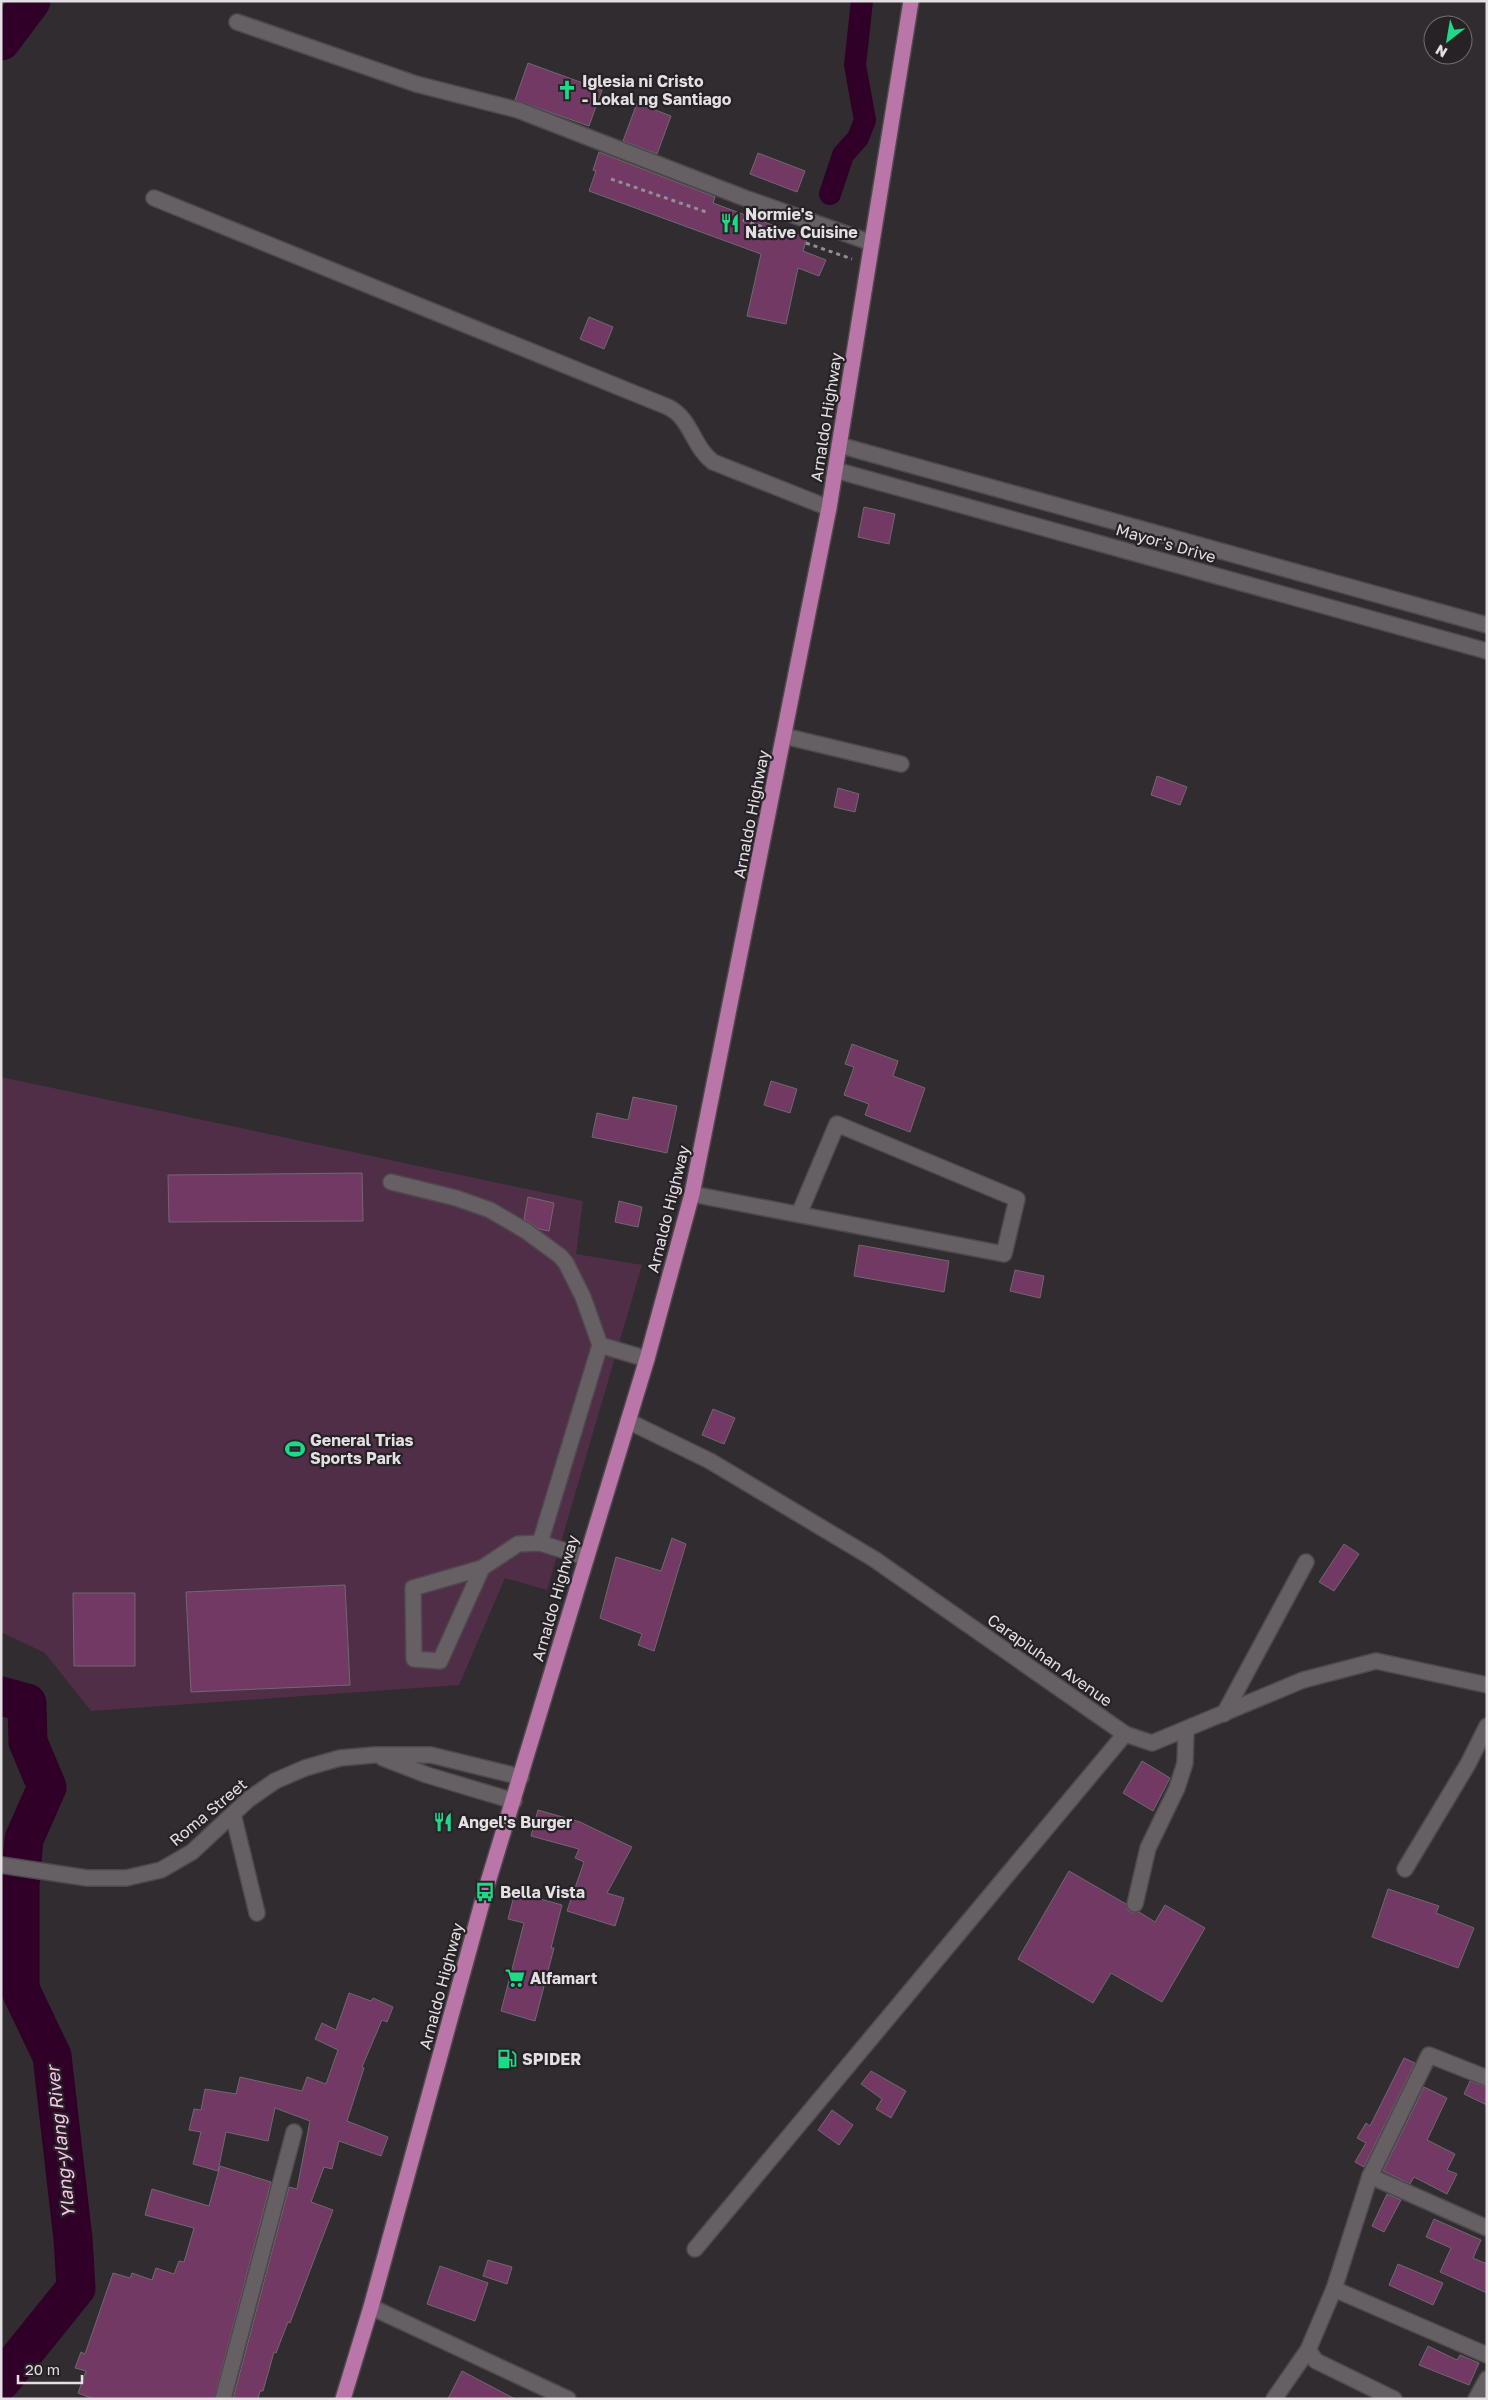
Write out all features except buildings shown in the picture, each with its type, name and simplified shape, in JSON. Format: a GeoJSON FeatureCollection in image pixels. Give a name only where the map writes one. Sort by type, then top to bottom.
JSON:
{"type":"FeatureCollection","features":[{"type":"Feature","properties":{"kind":"main road","name":"Arnaldo Highway"},"geometry":{"type":"LineString","coordinates":[[343,2399],[371,2307],[486,1892],[647,1359],[692,1194],[829,508],[910,1]]}},
{"type":"Feature","properties":{"kind":"street"},"geometry":{"type":"LineString","coordinates":[[237,22],[416,84],[518,110],[751,200],[872,243]]}},
{"type":"Feature","properties":{"kind":"street"},"geometry":{"type":"LineString","coordinates":[[154,198],[668,407],[678,412],[684,419],[704,456],[713,462],[829,508]]}},
{"type":"Feature","properties":{"kind":"street","name":"Mayor's Drive"},"geometry":{"type":"LineString","coordinates":[[839,445],[1487,625]]}},
{"type":"Feature","properties":{"kind":"street","name":"Mayor's Drive"},"geometry":{"type":"LineString","coordinates":[[835,470],[1487,651]]}},
{"type":"Feature","properties":{"kind":"street"},"geometry":{"type":"LineString","coordinates":[[1432,636],[1438,611]]}},
{"type":"Feature","properties":{"kind":"street"},"geometry":{"type":"LineString","coordinates":[[784,736],[901,764]]}},
{"type":"Feature","properties":{"kind":"street"},"geometry":{"type":"LineString","coordinates":[[692,1194],[1004,1254],[1017,1199],[837,1124],[799,1214]]}},
{"type":"Feature","properties":{"kind":"street"},"geometry":{"type":"LineString","coordinates":[[391,1182],[456,1198],[490,1210],[552,1250],[566,1263],[583,1297],[600,1345],[540,1543]]}},
{"type":"Feature","properties":{"kind":"street"},"geometry":{"type":"LineString","coordinates":[[600,1345],[647,1359]]}},
{"type":"Feature","properties":{"kind":"street","name":"Carapiuhan Avenue"},"geometry":{"type":"LineString","coordinates":[[628,1421],[710,1460],[874,1559],[1125,1734],[1152,1743],[1303,1680],[1376,1660],[1487,1685]]}},
{"type":"Feature","properties":{"kind":"street"},"geometry":{"type":"LineString","coordinates":[[482,1568],[440,1661],[414,1659],[413,1588],[482,1568],[518,1544],[540,1543],[586,1557]]}},
{"type":"Feature","properties":{"kind":"street"},"geometry":{"type":"LineString","coordinates":[[1224,1714],[1306,1562]]}},
{"type":"Feature","properties":{"kind":"street"},"geometry":{"type":"LineString","coordinates":[[1405,1870],[1468,1764],[1487,1726]]}},
{"type":"Feature","properties":{"kind":"street"},"geometry":{"type":"LineString","coordinates":[[1135,1904],[1148,1848],[1177,1788],[1185,1763],[1186,1730]]}},
{"type":"Feature","properties":{"kind":"street"},"geometry":{"type":"LineString","coordinates":[[695,2250],[1125,1734]]}},
{"type":"Feature","properties":{"kind":"street","name":"Roma Street"},"geometry":{"type":"LineString","coordinates":[[1,1865],[88,1878],[126,1878],[160,1870],[192,1852],[249,1799],[275,1781],[304,1768],[340,1758],[374,1755],[431,1756],[521,1777]]}},
{"type":"Feature","properties":{"kind":"street","name":"Roma Street"},"geometry":{"type":"LineString","coordinates":[[374,1755],[427,1776],[514,1802]]}},
{"type":"Feature","properties":{"kind":"street"},"geometry":{"type":"LineString","coordinates":[[233,1814],[257,1913]]}},
{"type":"Feature","properties":{"kind":"street"},"geometry":{"type":"LineString","coordinates":[[1274,2399],[1308,2350],[1334,2290],[1370,2176],[1429,2055],[1487,2078]]}},
{"type":"Feature","properties":{"kind":"street"},"geometry":{"type":"LineString","coordinates":[[223,2399],[294,2132]]}},
{"type":"Feature","properties":{"kind":"street"},"geometry":{"type":"LineString","coordinates":[[1370,2176],[1487,2228]]}},
{"type":"Feature","properties":{"kind":"street"},"geometry":{"type":"LineString","coordinates":[[1334,2290],[1487,2355]]}},
{"type":"Feature","properties":{"kind":"street"},"geometry":{"type":"LineString","coordinates":[[371,2307],[568,2399]]}},
{"type":"Feature","properties":{"kind":"street"},"geometry":{"type":"LineString","coordinates":[[1308,2350],[1316,2360],[1394,2399]]}},
{"type":"Feature","properties":{"kind":"street"},"geometry":{"type":"LineString","coordinates":[[1476,2399],[1487,2379]]}},
{"type":"Feature","properties":{"kind":"path"},"geometry":{"type":"LineString","coordinates":[[611,178],[709,214]]}},
{"type":"Feature","properties":{"kind":"path"},"geometry":{"type":"LineString","coordinates":[[743,220],[766,228]]}},
{"type":"Feature","properties":{"kind":"path"},"geometry":{"type":"LineString","coordinates":[[806,243],[868,265]]}},
{"type":"Feature","properties":{"kind":"shaded area","name":"General Trias Sports Park"},"geometry":{"type":"Polygon","coordinates":[[[1,1077],[583,1201],[576,1254],[642,1265],[547,1590],[505,1578],[459,1685],[91,1711],[45,1653],[1,1632],[1,1077]]]}},
{"type":"Feature","properties":{"kind":"waterway"},"geometry":{"type":"LineString","coordinates":[[1,41],[31,1]]}},
{"type":"Feature","properties":{"kind":"waterway"},"geometry":{"type":"LineString","coordinates":[[830,194],[843,155],[858,138],[865,120],[855,65],[862,1]]}},
{"type":"Feature","properties":{"kind":"waterway","name":"Ylang-ylang River"},"geometry":{"type":"LineString","coordinates":[[1,1696],[27,1703],[28,1742],[47,1787],[24,1839],[20,1885],[20,1989],[52,2056],[73,2239],[76,2288],[1,2381]]}},
{"type":"Feature","properties":{"kind":"place","name":"Iglesia ni Cristo - Lokal ng Santiago"},"geometry":{"type":"Point","coordinates":[567,90]}},
{"type":"Feature","properties":{"kind":"place","name":"Normie's Native Cuisine"},"geometry":{"type":"Point","coordinates":[730,223]}},
{"type":"Feature","properties":{"kind":"place","name":"General Trias Sports Park"},"geometry":{"type":"Point","coordinates":[295,1449]}},
{"type":"Feature","properties":{"kind":"place","name":"Angel's Burger"},"geometry":{"type":"Point","coordinates":[443,1822]}},
{"type":"Feature","properties":{"kind":"place","name":"Bella Vista"},"geometry":{"type":"Point","coordinates":[485,1892]}},
{"type":"Feature","properties":{"kind":"place","name":"Alfamart"},"geometry":{"type":"Point","coordinates":[515,1978]}},
{"type":"Feature","properties":{"kind":"place","name":"SPIDER"},"geometry":{"type":"Point","coordinates":[507,2059]}}]}
